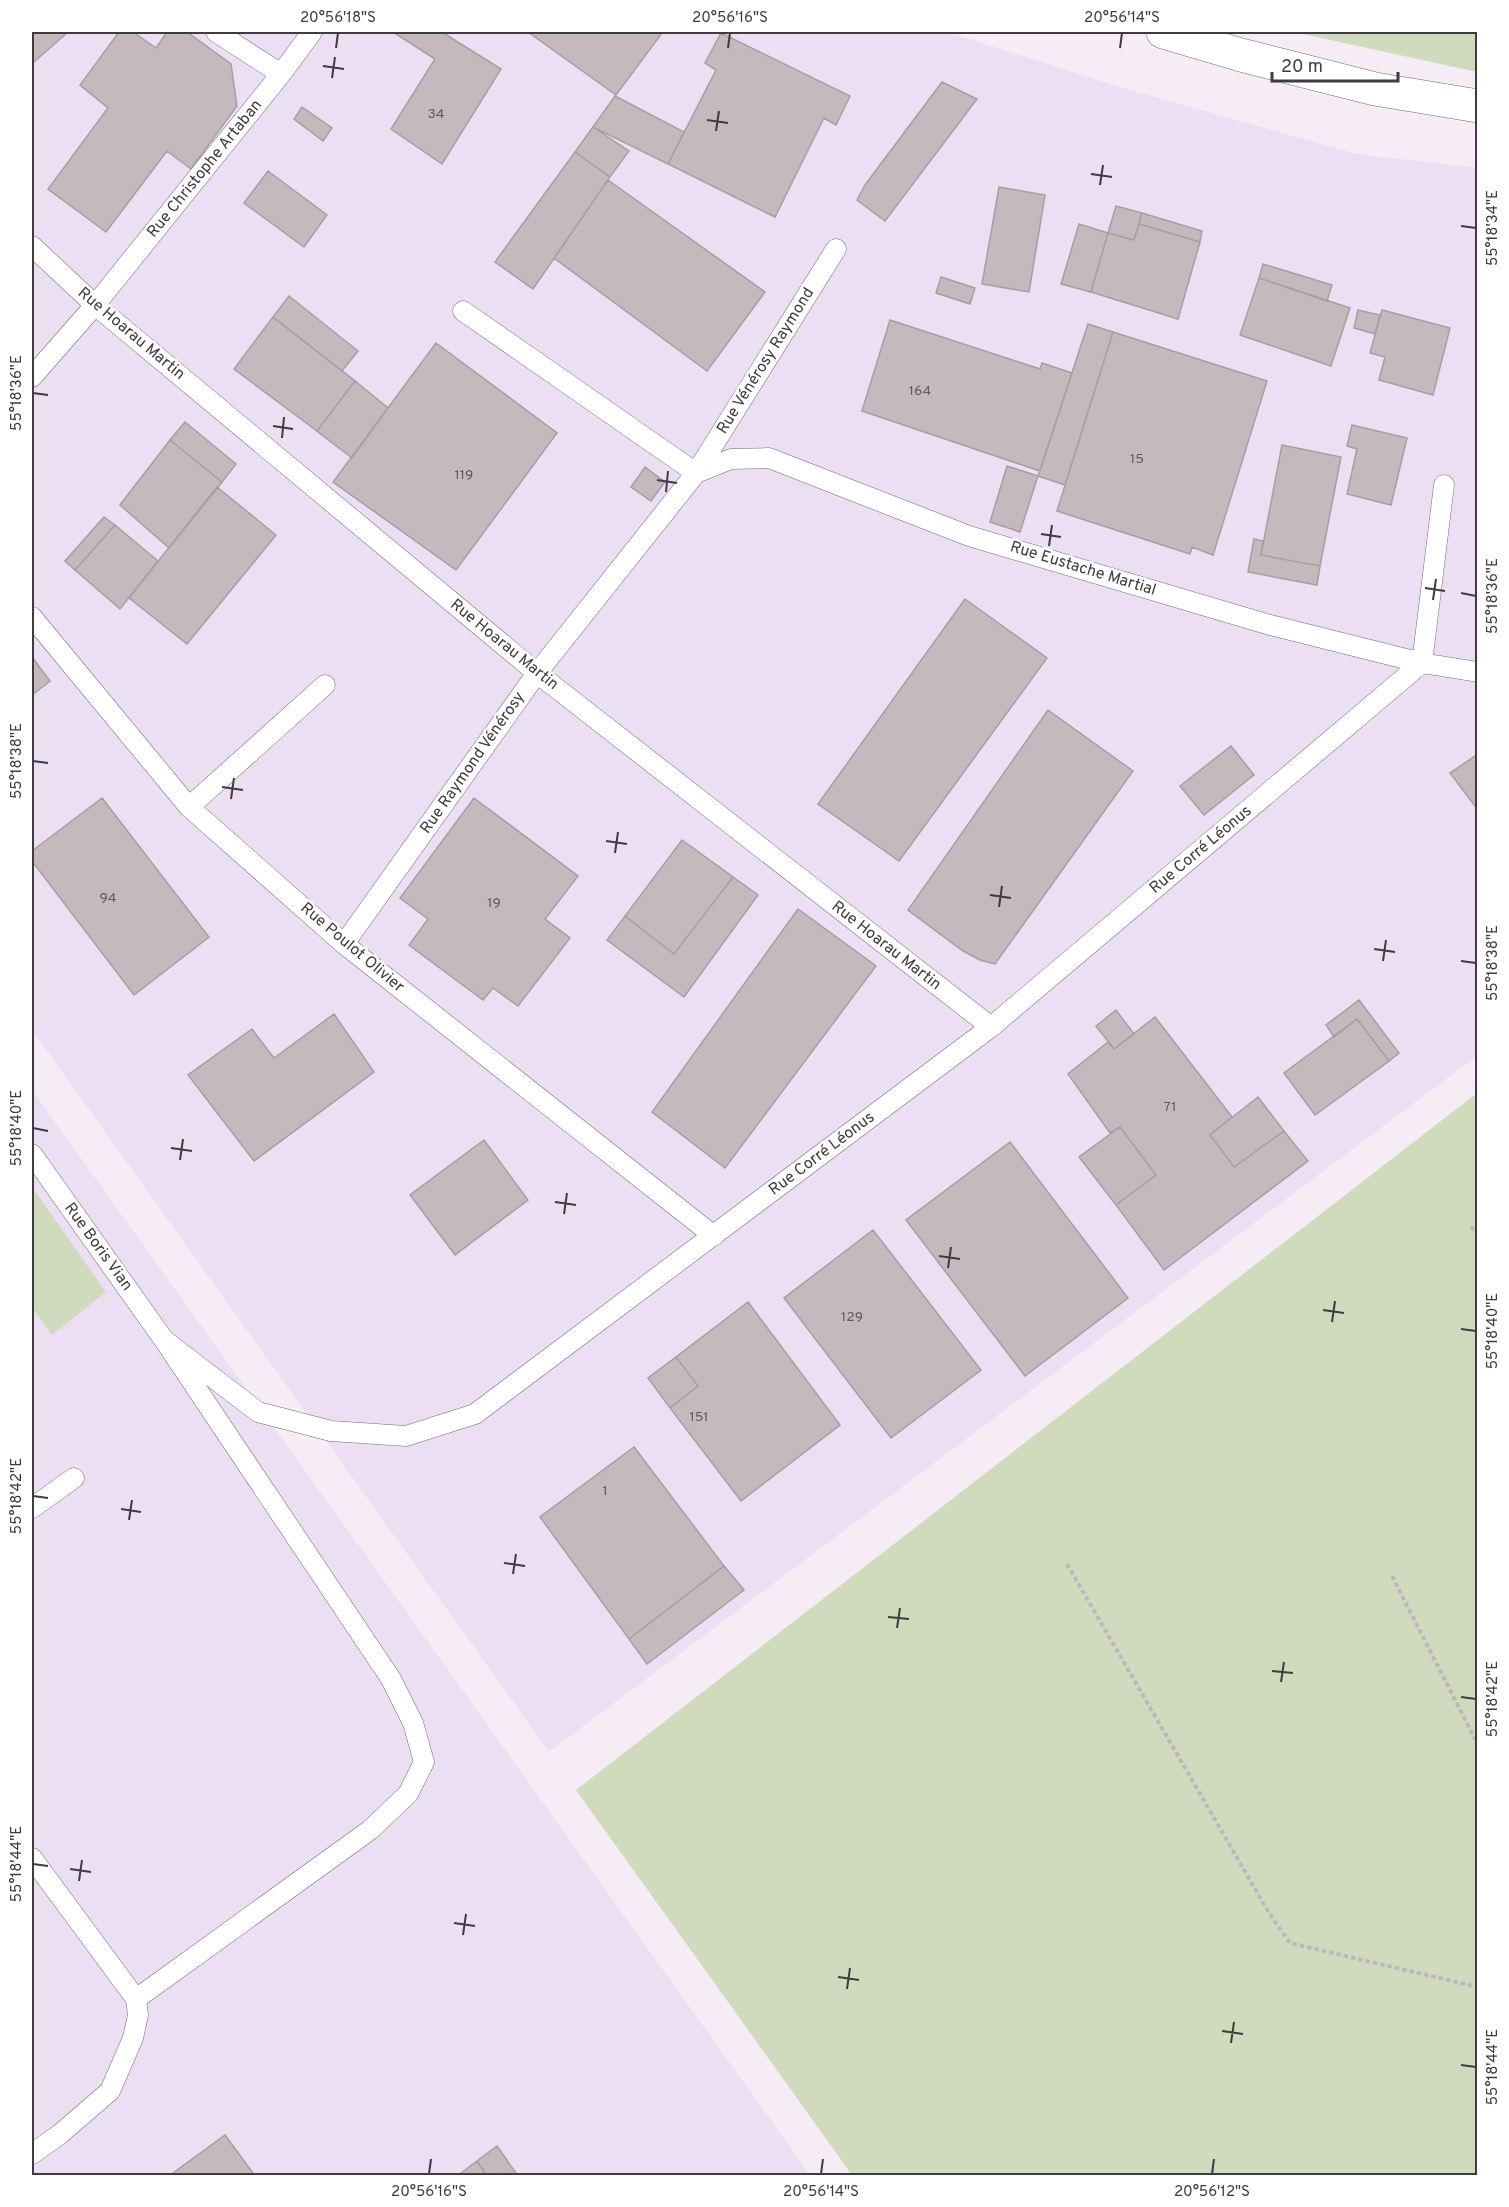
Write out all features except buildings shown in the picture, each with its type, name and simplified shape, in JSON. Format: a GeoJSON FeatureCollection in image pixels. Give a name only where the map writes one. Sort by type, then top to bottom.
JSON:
{"type":"FeatureCollection","features":[{"type":"Feature","properties":{"kind":"main road"},"geometry":{"type":"LineString","coordinates":[[1163,32],[1241,55],[1375,89],[1478,106]]}},
{"type":"Feature","properties":{"kind":"lane"},"geometry":{"type":"LineString","coordinates":[[216,32],[281,74]]}},
{"type":"Feature","properties":{"kind":"lane","name":"Rue Christophe Artaban"},"geometry":{"type":"LineString","coordinates":[[95,306],[312,32]]}},
{"type":"Feature","properties":{"kind":"lane","name":"Rue Hoarau Martin"},"geometry":{"type":"LineString","coordinates":[[32,246],[95,306],[537,673],[990,1027]]}},
{"type":"Feature","properties":{"kind":"lane","name":"Rue Vénérosy Raymond"},"geometry":{"type":"LineString","coordinates":[[696,473],[836,249]]}},
{"type":"Feature","properties":{"kind":"lane"},"geometry":{"type":"LineString","coordinates":[[32,377],[95,306]]}},
{"type":"Feature","properties":{"kind":"lane"},"geometry":{"type":"LineString","coordinates":[[463,312],[696,473]]}},
{"type":"Feature","properties":{"kind":"lane","name":"Rue Eustache Martial"},"geometry":{"type":"LineString","coordinates":[[696,473],[731,459],[769,458],[969,536],[1270,626],[1422,663],[1478,672]]}},
{"type":"Feature","properties":{"kind":"lane","name":"Rue Raymond Vénérosy"},"geometry":{"type":"LineString","coordinates":[[344,944],[537,673],[696,473]]}},
{"type":"Feature","properties":{"kind":"lane"},"geometry":{"type":"LineString","coordinates":[[1422,663],[1444,485]]}},
{"type":"Feature","properties":{"kind":"lane","name":"Rue Poulot Olivier"},"geometry":{"type":"LineString","coordinates":[[32,617],[189,807],[344,944],[714,1236]]}},
{"type":"Feature","properties":{"kind":"lane","name":"Rue Corré Léonus"},"geometry":{"type":"LineString","coordinates":[[164,1340],[258,1412],[331,1431],[406,1436],[475,1414],[990,1027],[1422,663]]}},
{"type":"Feature","properties":{"kind":"lane"},"geometry":{"type":"LineString","coordinates":[[189,807],[325,686]]}},
{"type":"Feature","properties":{"kind":"lane","name":"Rue Boris Vian"},"geometry":{"type":"LineString","coordinates":[[32,1154],[164,1340],[391,1679],[413,1723],[424,1762],[408,1794],[370,1830],[136,1999]]}},
{"type":"Feature","properties":{"kind":"lane"},"geometry":{"type":"LineString","coordinates":[[32,1508],[74,1478]]}},
{"type":"Feature","properties":{"kind":"lane"},"geometry":{"type":"LineString","coordinates":[[32,1858],[136,1999],[138,2015],[133,2038],[110,2091],[60,2134],[32,2154]]}},
{"type":"Feature","properties":{"kind":"path"},"geometry":{"type":"LineString","coordinates":[[1471,1227],[1478,1234]]}},
{"type":"Feature","properties":{"kind":"path"},"geometry":{"type":"LineString","coordinates":[[1067,1564],[1269,1912],[1290,1943],[1478,1987]]}},
{"type":"Feature","properties":{"kind":"path"},"geometry":{"type":"LineString","coordinates":[[1392,1576],[1478,1745]]}},
{"type":"Feature","properties":{"kind":"shaded area"},"geometry":{"type":"Polygon","coordinates":[[[32,32],[947,32],[1123,88],[1357,154],[1477,168],[1477,1056],[549,1752],[32,1030],[32,32]]]}},
{"type":"Feature","properties":{"kind":"shaded area"},"geometry":{"type":"Polygon","coordinates":[[[32,1090],[810,2175],[32,2175],[32,1090]]]}},
{"type":"Feature","properties":{"kind":"green space"},"geometry":{"type":"Polygon","coordinates":[[[1292,32],[1477,32],[1477,72],[1303,34],[1292,32]]]}},
{"type":"Feature","properties":{"kind":"green space"},"geometry":{"type":"Polygon","coordinates":[[[1477,1093],[1477,2175],[852,2175],[576,1790],[1477,1093]]]}},
{"type":"Feature","properties":{"kind":"green space"},"geometry":{"type":"Polygon","coordinates":[[[32,1187],[106,1292],[52,1335],[32,1307],[32,1187]]]}}]}
